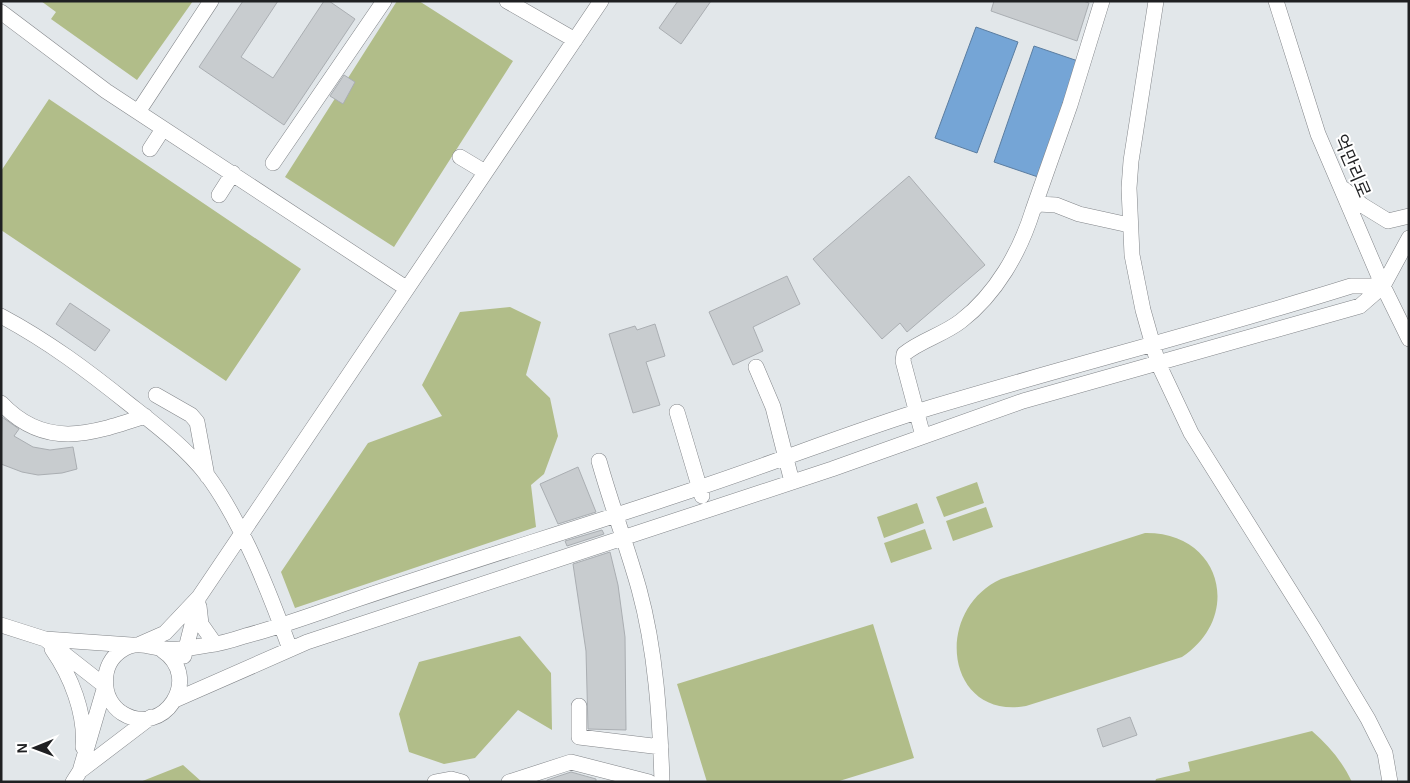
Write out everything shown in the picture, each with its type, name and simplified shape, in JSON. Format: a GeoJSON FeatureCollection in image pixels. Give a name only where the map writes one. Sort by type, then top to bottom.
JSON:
{"type":"FeatureCollection","features":[{"type":"Feature","properties":{"kind":"street"},"geometry":{"type":"LineString","coordinates":[[138,112],[211,1]]}},
{"type":"Feature","properties":{"kind":"street"},"geometry":{"type":"LineString","coordinates":[[273,163],[384,1]]}},
{"type":"Feature","properties":{"kind":"street"},"geometry":{"type":"LineString","coordinates":[[507,1],[575,40]]}},
{"type":"Feature","properties":{"kind":"street"},"geometry":{"type":"LineString","coordinates":[[76,776],[105,686],[106,670],[112,659],[121,650],[165,633],[199,597],[406,288],[602,1]]}},
{"type":"Feature","properties":{"kind":"street"},"geometry":{"type":"LineString","coordinates":[[923,436],[903,360],[904,354],[961,322],[984,299],[1014,258],[1070,105],[1102,1]]}},
{"type":"Feature","properties":{"kind":"street"},"geometry":{"type":"LineString","coordinates":[[1156,1],[1131,161],[1129,225],[1142,310],[1158,363],[1191,433],[1368,719],[1385,753],[1390,782]]}},
{"type":"Feature","properties":{"kind":"street","name":"억만리로"},"geometry":{"type":"LineString","coordinates":[[1276,1],[1318,134],[1383,286],[1409,339]]}},
{"type":"Feature","properties":{"kind":"street"},"geometry":{"type":"LineString","coordinates":[[1,12],[106,91],[406,288]]}},
{"type":"Feature","properties":{"kind":"street"},"geometry":{"type":"LineString","coordinates":[[150,148],[164,128]]}},
{"type":"Feature","properties":{"kind":"street"},"geometry":{"type":"LineString","coordinates":[[460,157],[485,172]]}},
{"type":"Feature","properties":{"kind":"street"},"geometry":{"type":"LineString","coordinates":[[219,195],[233,173]]}},
{"type":"Feature","properties":{"kind":"street"},"geometry":{"type":"LineString","coordinates":[[1340,186],[1362,205],[1388,221],[1409,216]]}},
{"type":"Feature","properties":{"kind":"street"},"geometry":{"type":"LineString","coordinates":[[1033,210],[1038,204],[1046,203],[1079,214],[1129,225]]}},
{"type":"Feature","properties":{"kind":"street"},"geometry":{"type":"LineString","coordinates":[[175,700],[290,649],[792,482],[1023,401],[1360,306],[1383,286],[1409,238]]}},
{"type":"Feature","properties":{"kind":"street"},"geometry":{"type":"LineString","coordinates":[[162,650],[215,644],[282,626],[613,515],[700,488],[917,412],[1351,286],[1383,286]]}},
{"type":"Feature","properties":{"kind":"street"},"geometry":{"type":"LineString","coordinates":[[1,316],[36,335],[78,363],[175,439],[207,476],[242,534],[290,649]]}},
{"type":"Feature","properties":{"kind":"street"},"geometry":{"type":"LineString","coordinates":[[756,367],[773,406],[792,482]]}},
{"type":"Feature","properties":{"kind":"street"},"geometry":{"type":"LineString","coordinates":[[156,395],[190,415],[197,422],[207,476]]}},
{"type":"Feature","properties":{"kind":"street"},"geometry":{"type":"LineString","coordinates":[[1,403],[25,424],[54,434],[79,434],[109,428],[144,416]]}},
{"type":"Feature","properties":{"kind":"street"},"geometry":{"type":"LineString","coordinates":[[677,412],[705,510]]}},
{"type":"Feature","properties":{"kind":"street"},"geometry":{"type":"LineString","coordinates":[[599,461],[613,515],[639,589],[648,633],[661,747],[662,782]]}},
{"type":"Feature","properties":{"kind":"street"},"geometry":{"type":"LineString","coordinates":[[199,597],[201,624],[215,644]]}},
{"type":"Feature","properties":{"kind":"street"},"geometry":{"type":"LineString","coordinates":[[76,776],[152,718],[167,710],[175,700],[199,597]]}},
{"type":"Feature","properties":{"kind":"street"},"geometry":{"type":"LineString","coordinates":[[1,625],[44,639],[146,644],[162,650],[176,665],[180,677]]}},
{"type":"Feature","properties":{"kind":"street"},"geometry":{"type":"LineString","coordinates":[[44,639],[105,686],[113,706],[122,713],[133,718],[152,718]]}},
{"type":"Feature","properties":{"kind":"street"},"geometry":{"type":"LineString","coordinates":[[44,639],[65,670],[74,691],[84,741],[76,776]]}},
{"type":"Feature","properties":{"kind":"street"},"geometry":{"type":"LineString","coordinates":[[579,706],[579,737],[661,747]]}},
{"type":"Feature","properties":{"kind":"street"},"geometry":{"type":"LineString","coordinates":[[509,782],[572,762],[649,782]]}},
{"type":"Feature","properties":{"kind":"street"},"geometry":{"type":"LineString","coordinates":[[435,782],[451,780],[462,782]]}},
{"type":"Feature","properties":{"kind":"green space"},"geometry":{"type":"Polygon","coordinates":[[[41,1],[193,1],[137,80],[51,19],[56,12],[41,1]]]}},
{"type":"Feature","properties":{"kind":"green space"},"geometry":{"type":"Polygon","coordinates":[[[397,1],[419,1],[513,61],[394,247],[285,177],[397,1]]]}},
{"type":"Feature","properties":{"kind":"green space"},"geometry":{"type":"Polygon","coordinates":[[[49,99],[301,269],[226,381],[1,230],[1,171],[49,99]]]}},
{"type":"Feature","properties":{"kind":"green space"},"geometry":{"type":"Polygon","coordinates":[[[510,307],[541,322],[526,375],[550,398],[558,436],[544,474],[531,485],[536,527],[295,608],[281,572],[368,443],[442,416],[422,385],[460,312],[510,307]]]}},
{"type":"Feature","properties":{"kind":"green space"},"geometry":{"type":"Polygon","coordinates":[[[977,482],[984,503],[944,517],[936,497],[977,482]]]}},
{"type":"Feature","properties":{"kind":"green space"},"geometry":{"type":"Polygon","coordinates":[[[917,503],[924,523],[884,538],[877,517],[917,503]]]}},
{"type":"Feature","properties":{"kind":"green space"},"geometry":{"type":"Polygon","coordinates":[[[986,507],[993,527],[953,541],[946,521],[986,507]]]}},
{"type":"Feature","properties":{"kind":"green space"},"geometry":{"type":"Polygon","coordinates":[[[925,529],[932,549],[891,563],[884,543],[925,529]]]}},
{"type":"Feature","properties":{"kind":"green space"},"geometry":{"type":"Polygon","coordinates":[[[1145,533],[1171,536],[1192,546],[1207,561],[1215,580],[1217,600],[1213,621],[1201,640],[1182,657],[1026,706],[999,706],[979,697],[965,680],[958,660],[957,637],[965,614],[979,594],[1001,579],[1145,533]]]}},
{"type":"Feature","properties":{"kind":"green space"},"geometry":{"type":"Polygon","coordinates":[[[873,624],[914,758],[836,782],[707,782],[677,684],[873,624]]]}},
{"type":"Feature","properties":{"kind":"green space"},"geometry":{"type":"Polygon","coordinates":[[[520,636],[551,673],[552,730],[518,710],[475,758],[444,764],[409,752],[399,714],[419,662],[520,636]]]}},
{"type":"Feature","properties":{"kind":"green space"},"geometry":{"type":"Polygon","coordinates":[[[1312,731],[1335,754],[1352,782],[1155,782],[1156,779],[1190,771],[1188,762],[1312,731]]]}},
{"type":"Feature","properties":{"kind":"green space"},"geometry":{"type":"Polygon","coordinates":[[[183,765],[202,782],[140,782],[183,765]]]}},
{"type":"Feature","properties":{"kind":"water"},"geometry":{"type":"Polygon","coordinates":[[[976,27],[1018,42],[977,153],[935,138],[976,27]]]}},
{"type":"Feature","properties":{"kind":"water"},"geometry":{"type":"Polygon","coordinates":[[[1034,46],[1078,61],[1038,177],[994,162],[1034,46]]]}},
{"type":"Feature","properties":{"kind":"building"},"geometry":{"type":"Polygon","coordinates":[[[243,1],[278,1],[241,57],[273,78],[324,1],[329,1],[355,19],[284,125],[199,67],[243,1]]]}},
{"type":"Feature","properties":{"kind":"building"},"geometry":{"type":"Polygon","coordinates":[[[678,1],[711,1],[681,44],[659,28],[678,1]]]}},
{"type":"Feature","properties":{"kind":"building"},"geometry":{"type":"Polygon","coordinates":[[[994,1],[1083,1],[1089,3],[1077,41],[991,11],[994,1]]]}},
{"type":"Feature","properties":{"kind":"building"},"geometry":{"type":"Polygon","coordinates":[[[344,75],[355,82],[343,104],[330,96],[344,75]]]}},
{"type":"Feature","properties":{"kind":"building"},"geometry":{"type":"Polygon","coordinates":[[[909,176],[985,265],[907,332],[900,323],[882,339],[813,259],[909,176]]]}},
{"type":"Feature","properties":{"kind":"building"},"geometry":{"type":"Polygon","coordinates":[[[787,276],[800,304],[753,327],[763,351],[733,365],[709,312],[787,276]]]}},
{"type":"Feature","properties":{"kind":"building"},"geometry":{"type":"Polygon","coordinates":[[[70,303],[110,330],[95,351],[56,324],[70,303]]]}},
{"type":"Feature","properties":{"kind":"building"},"geometry":{"type":"Polygon","coordinates":[[[655,324],[665,356],[646,362],[660,405],[633,413],[609,334],[635,326],[637,330],[655,324]]]}},
{"type":"Feature","properties":{"kind":"building"},"geometry":{"type":"Polygon","coordinates":[[[2,417],[19,429],[14,436],[33,447],[50,450],[73,447],[77,469],[62,473],[38,475],[22,472],[1,464],[2,417]]]}},
{"type":"Feature","properties":{"kind":"building"},"geometry":{"type":"Polygon","coordinates":[[[578,467],[596,512],[558,524],[540,484],[578,467]]]}},
{"type":"Feature","properties":{"kind":"building"},"geometry":{"type":"Polygon","coordinates":[[[602,530],[604,534],[567,546],[565,541],[602,530]]]}},
{"type":"Feature","properties":{"kind":"building"},"geometry":{"type":"Polygon","coordinates":[[[610,552],[618,585],[625,637],[626,730],[588,729],[586,651],[573,564],[610,552]]]}},
{"type":"Feature","properties":{"kind":"building"},"geometry":{"type":"Polygon","coordinates":[[[1130,717],[1137,735],[1103,747],[1097,729],[1130,717]]]}},
{"type":"Feature","properties":{"kind":"building"},"geometry":{"type":"Polygon","coordinates":[[[571,772],[596,779],[596,782],[547,782],[547,780],[571,772]]]}}]}
